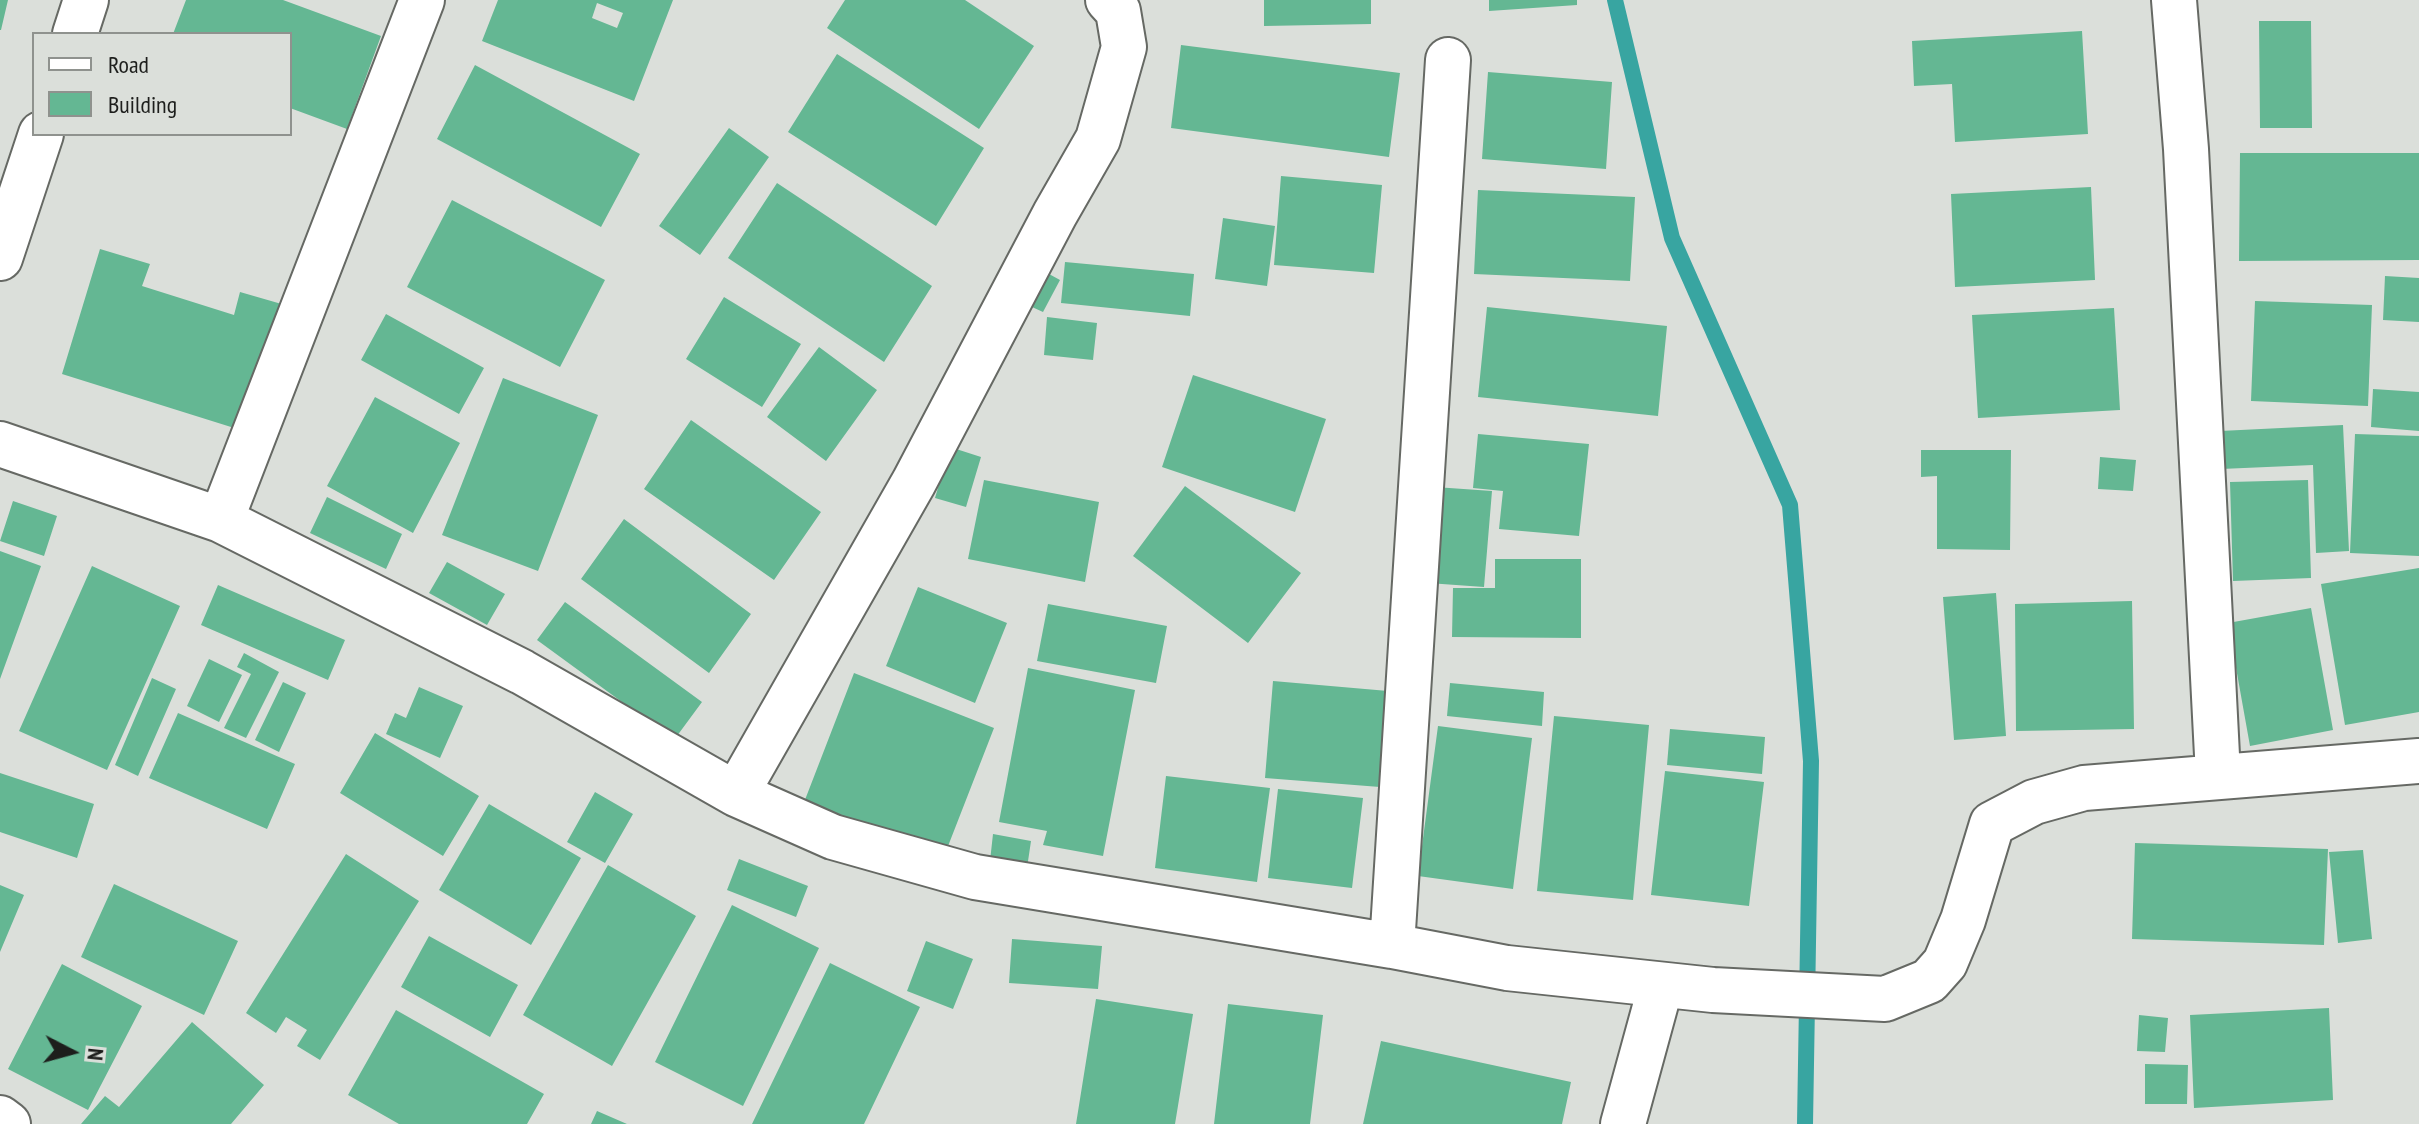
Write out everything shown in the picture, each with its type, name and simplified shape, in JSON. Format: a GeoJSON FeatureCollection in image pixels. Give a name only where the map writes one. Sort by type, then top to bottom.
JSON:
{"type":"FeatureCollection","features":[{"type":"Feature","properties":{"kind":"street"},"geometry":{"type":"LineString","coordinates":[[76,32],[86,0]]}},
{"type":"Feature","properties":{"kind":"street"},"geometry":{"type":"LineString","coordinates":[[221,520],[422,0]]}},
{"type":"Feature","properties":{"kind":"street"},"geometry":{"type":"LineString","coordinates":[[736,794],[914,482],[1055,214],[1098,139],[1124,47],[1118,11],[1108,0]]}},
{"type":"Feature","properties":{"kind":"street"},"geometry":{"type":"LineString","coordinates":[[2174,0],[2186,149],[2218,775]]}},
{"type":"Feature","properties":{"kind":"street"},"geometry":{"type":"LineString","coordinates":[[1392,946],[1448,60]]}},
{"type":"Feature","properties":{"kind":"street"},"geometry":{"type":"LineString","coordinates":[[0,258],[40,136]]}},
{"type":"Feature","properties":{"kind":"street"},"geometry":{"type":"LineString","coordinates":[[0,444],[221,520],[522,672],[736,794],[833,837],[975,877],[1507,968],[1713,990],[1885,999],[1929,981],[1945,963],[1963,920],[1992,824],[2034,802],[2084,788],[2419,761]]}},
{"type":"Feature","properties":{"kind":"street"},"geometry":{"type":"LineString","coordinates":[[1623,1124],[1661,985]]}},
{"type":"Feature","properties":{"kind":"street"},"geometry":{"type":"LineString","coordinates":[[0,1118],[8,1124]]}},
{"type":"Feature","properties":{"kind":"building"},"geometry":{"type":"Polygon","coordinates":[[[0,0],[8,0],[1,30],[0,30],[0,0]]]}},
{"type":"Feature","properties":{"kind":"building"},"geometry":{"type":"Polygon","coordinates":[[[186,0],[283,0],[381,36],[347,129],[292,109],[292,32],[174,32],[186,0]]]}},
{"type":"Feature","properties":{"kind":"building"},"geometry":{"type":"Polygon","coordinates":[[[498,0],[673,0],[634,101],[482,41],[498,0]],[[597,3],[592,18],[617,28],[623,13],[597,3]]]}},
{"type":"Feature","properties":{"kind":"building"},"geometry":{"type":"Polygon","coordinates":[[[845,0],[965,0],[1034,46],[979,129],[827,28],[845,0]]]}},
{"type":"Feature","properties":{"kind":"building"},"geometry":{"type":"Polygon","coordinates":[[[1264,0],[1371,0],[1371,24],[1264,26],[1264,0]]]}},
{"type":"Feature","properties":{"kind":"building"},"geometry":{"type":"Polygon","coordinates":[[[1489,0],[1577,0],[1577,5],[1489,11],[1489,0]]]}},
{"type":"Feature","properties":{"kind":"building"},"geometry":{"type":"Polygon","coordinates":[[[2259,21],[2311,21],[2312,128],[2260,128],[2259,21]]]}},
{"type":"Feature","properties":{"kind":"building"},"geometry":{"type":"Polygon","coordinates":[[[2082,31],[2088,134],[1955,142],[1952,84],[1914,86],[1912,41],[2082,31]]]}},
{"type":"Feature","properties":{"kind":"building"},"geometry":{"type":"Polygon","coordinates":[[[1181,45],[1400,73],[1389,157],[1171,128],[1181,45]]]}},
{"type":"Feature","properties":{"kind":"building"},"geometry":{"type":"Polygon","coordinates":[[[837,54],[984,148],[936,226],[788,132],[837,54]]]}},
{"type":"Feature","properties":{"kind":"building"},"geometry":{"type":"Polygon","coordinates":[[[475,65],[640,154],[601,227],[437,139],[475,65]]]}},
{"type":"Feature","properties":{"kind":"building"},"geometry":{"type":"Polygon","coordinates":[[[1488,72],[1612,82],[1606,169],[1482,159],[1488,72]]]}},
{"type":"Feature","properties":{"kind":"building"},"geometry":{"type":"Polygon","coordinates":[[[729,128],[769,157],[700,255],[659,226],[729,128]]]}},
{"type":"Feature","properties":{"kind":"building"},"geometry":{"type":"Polygon","coordinates":[[[2240,153],[2419,153],[2419,260],[2239,261],[2240,153]]]}},
{"type":"Feature","properties":{"kind":"building"},"geometry":{"type":"Polygon","coordinates":[[[1281,176],[1382,185],[1374,273],[1274,265],[1281,176]]]}},
{"type":"Feature","properties":{"kind":"building"},"geometry":{"type":"Polygon","coordinates":[[[777,183],[932,286],[884,362],[728,258],[777,183]]]}},
{"type":"Feature","properties":{"kind":"building"},"geometry":{"type":"Polygon","coordinates":[[[2091,187],[2095,280],[1955,287],[1951,194],[2091,187]]]}},
{"type":"Feature","properties":{"kind":"building"},"geometry":{"type":"Polygon","coordinates":[[[1478,190],[1635,197],[1630,281],[1474,274],[1478,190]]]}},
{"type":"Feature","properties":{"kind":"building"},"geometry":{"type":"Polygon","coordinates":[[[452,200],[605,280],[560,367],[407,287],[452,200]]]}},
{"type":"Feature","properties":{"kind":"building"},"geometry":{"type":"Polygon","coordinates":[[[1223,218],[1275,226],[1267,286],[1215,279],[1223,218]]]}},
{"type":"Feature","properties":{"kind":"building"},"geometry":{"type":"Polygon","coordinates":[[[100,249],[150,264],[142,286],[234,315],[240,292],[285,305],[247,432],[62,374],[100,249]]]}},
{"type":"Feature","properties":{"kind":"building"},"geometry":{"type":"Polygon","coordinates":[[[1065,262],[1194,274],[1190,316],[1061,303],[1065,262]]]}},
{"type":"Feature","properties":{"kind":"building"},"geometry":{"type":"Polygon","coordinates":[[[1038,268],[1060,280],[1043,312],[1021,302],[1038,268]]]}},
{"type":"Feature","properties":{"kind":"building"},"geometry":{"type":"Polygon","coordinates":[[[2385,276],[2419,278],[2419,322],[2383,320],[2385,276]]]}},
{"type":"Feature","properties":{"kind":"building"},"geometry":{"type":"Polygon","coordinates":[[[724,297],[801,344],[762,407],[686,359],[724,297]]]}},
{"type":"Feature","properties":{"kind":"building"},"geometry":{"type":"Polygon","coordinates":[[[2255,301],[2372,305],[2368,406],[2251,401],[2255,301]]]}},
{"type":"Feature","properties":{"kind":"building"},"geometry":{"type":"Polygon","coordinates":[[[1487,307],[1667,326],[1658,416],[1478,397],[1487,307]]]}},
{"type":"Feature","properties":{"kind":"building"},"geometry":{"type":"Polygon","coordinates":[[[2114,308],[2120,410],[1978,418],[1972,315],[2114,308]]]}},
{"type":"Feature","properties":{"kind":"building"},"geometry":{"type":"Polygon","coordinates":[[[386,314],[484,368],[459,414],[361,360],[386,314]]]}},
{"type":"Feature","properties":{"kind":"building"},"geometry":{"type":"Polygon","coordinates":[[[1047,317],[1097,323],[1093,360],[1044,355],[1047,317]]]}},
{"type":"Feature","properties":{"kind":"building"},"geometry":{"type":"Polygon","coordinates":[[[819,347],[877,390],[826,461],[767,417],[819,347]]]}},
{"type":"Feature","properties":{"kind":"building"},"geometry":{"type":"Polygon","coordinates":[[[1193,375],[1326,419],[1295,512],[1162,467],[1193,375]]]}},
{"type":"Feature","properties":{"kind":"building"},"geometry":{"type":"Polygon","coordinates":[[[503,378],[598,415],[538,571],[442,535],[503,378]]]}},
{"type":"Feature","properties":{"kind":"building"},"geometry":{"type":"Polygon","coordinates":[[[2373,389],[2419,392],[2419,431],[2371,427],[2373,389]]]}},
{"type":"Feature","properties":{"kind":"building"},"geometry":{"type":"Polygon","coordinates":[[[375,397],[460,443],[413,533],[327,486],[375,397]]]}},
{"type":"Feature","properties":{"kind":"building"},"geometry":{"type":"Polygon","coordinates":[[[691,420],[821,512],[774,580],[644,489],[691,420]]]}},
{"type":"Feature","properties":{"kind":"building"},"geometry":{"type":"Polygon","coordinates":[[[2343,425],[2349,551],[2316,553],[2313,465],[2221,469],[2220,431],[2343,425]]]}},
{"type":"Feature","properties":{"kind":"building"},"geometry":{"type":"Polygon","coordinates":[[[1478,434],[1589,444],[1579,536],[1499,529],[1503,491],[1473,488],[1478,434]]]}},
{"type":"Feature","properties":{"kind":"building"},"geometry":{"type":"Polygon","coordinates":[[[2355,434],[2419,436],[2419,556],[2350,553],[2355,434]]]}},
{"type":"Feature","properties":{"kind":"building"},"geometry":{"type":"Polygon","coordinates":[[[950,447],[981,457],[966,507],[935,498],[950,447]]]}},
{"type":"Feature","properties":{"kind":"building"},"geometry":{"type":"Polygon","coordinates":[[[1921,450],[2011,450],[2010,550],[1937,549],[1937,476],[1921,477],[1921,450]]]}},
{"type":"Feature","properties":{"kind":"building"},"geometry":{"type":"Polygon","coordinates":[[[2100,457],[2136,460],[2133,491],[2098,489],[2100,457]]]}},
{"type":"Feature","properties":{"kind":"building"},"geometry":{"type":"Polygon","coordinates":[[[984,480],[1099,502],[1085,582],[968,559],[984,480]]]}},
{"type":"Feature","properties":{"kind":"building"},"geometry":{"type":"Polygon","coordinates":[[[2308,480],[2311,578],[2233,581],[2230,482],[2308,480]]]}},
{"type":"Feature","properties":{"kind":"building"},"geometry":{"type":"Polygon","coordinates":[[[1185,486],[1301,573],[1248,643],[1133,556],[1185,486]]]}},
{"type":"Feature","properties":{"kind":"building"},"geometry":{"type":"Polygon","coordinates":[[[1435,487],[1492,491],[1484,587],[1428,583],[1435,487]]]}},
{"type":"Feature","properties":{"kind":"building"},"geometry":{"type":"Polygon","coordinates":[[[327,497],[402,534],[386,569],[310,533],[327,497]]]}},
{"type":"Feature","properties":{"kind":"building"},"geometry":{"type":"Polygon","coordinates":[[[13,501],[57,516],[44,556],[0,541],[13,501]]]}},
{"type":"Feature","properties":{"kind":"building"},"geometry":{"type":"Polygon","coordinates":[[[624,519],[751,614],[709,673],[581,579],[624,519]]]}},
{"type":"Feature","properties":{"kind":"building"},"geometry":{"type":"Polygon","coordinates":[[[0,551],[41,566],[0,679],[0,551]]]}},
{"type":"Feature","properties":{"kind":"building"},"geometry":{"type":"Polygon","coordinates":[[[1495,559],[1581,559],[1581,638],[1452,637],[1453,588],[1495,588],[1495,559]]]}},
{"type":"Feature","properties":{"kind":"building"},"geometry":{"type":"Polygon","coordinates":[[[447,562],[505,594],[487,625],[429,593],[447,562]]]}},
{"type":"Feature","properties":{"kind":"building"},"geometry":{"type":"Polygon","coordinates":[[[92,566],[180,606],[107,770],[19,731],[92,566]]]}},
{"type":"Feature","properties":{"kind":"building"},"geometry":{"type":"Polygon","coordinates":[[[2419,568],[2419,712],[2345,725],[2321,584],[2419,568]]]}},
{"type":"Feature","properties":{"kind":"building"},"geometry":{"type":"Polygon","coordinates":[[[218,585],[345,640],[328,680],[201,625],[218,585]]]}},
{"type":"Feature","properties":{"kind":"building"},"geometry":{"type":"Polygon","coordinates":[[[918,587],[1007,623],[975,703],[886,666],[918,587]]]}},
{"type":"Feature","properties":{"kind":"building"},"geometry":{"type":"Polygon","coordinates":[[[1996,593],[2006,736],[1954,740],[1943,597],[1996,593]]]}},
{"type":"Feature","properties":{"kind":"building"},"geometry":{"type":"Polygon","coordinates":[[[2132,601],[2134,729],[2016,731],[2015,604],[2132,601]]]}},
{"type":"Feature","properties":{"kind":"building"},"geometry":{"type":"Polygon","coordinates":[[[565,602],[702,702],[674,740],[537,640],[565,602]]]}},
{"type":"Feature","properties":{"kind":"building"},"geometry":{"type":"Polygon","coordinates":[[[1048,604],[1167,626],[1156,683],[1037,661],[1048,604]]]}},
{"type":"Feature","properties":{"kind":"building"},"geometry":{"type":"Polygon","coordinates":[[[2311,608],[2333,730],[2250,746],[2228,623],[2311,608]]]}},
{"type":"Feature","properties":{"kind":"building"},"geometry":{"type":"Polygon","coordinates":[[[244,653],[279,672],[246,738],[224,728],[251,674],[237,667],[244,653]]]}},
{"type":"Feature","properties":{"kind":"building"},"geometry":{"type":"Polygon","coordinates":[[[209,659],[242,675],[219,722],[187,706],[209,659]]]}},
{"type":"Feature","properties":{"kind":"building"},"geometry":{"type":"Polygon","coordinates":[[[1028,668],[1135,690],[1103,856],[1043,845],[1047,831],[999,822],[1028,668]]]}},
{"type":"Feature","properties":{"kind":"building"},"geometry":{"type":"Polygon","coordinates":[[[854,673],[994,728],[943,859],[803,805],[854,673]]]}},
{"type":"Feature","properties":{"kind":"building"},"geometry":{"type":"Polygon","coordinates":[[[152,678],[176,689],[138,776],[115,765],[152,678]]]}},
{"type":"Feature","properties":{"kind":"building"},"geometry":{"type":"Polygon","coordinates":[[[1273,681],[1388,691],[1380,787],[1265,778],[1273,681]]]}},
{"type":"Feature","properties":{"kind":"building"},"geometry":{"type":"Polygon","coordinates":[[[283,682],[306,693],[279,752],[255,740],[283,682]]]}},
{"type":"Feature","properties":{"kind":"building"},"geometry":{"type":"Polygon","coordinates":[[[1450,683],[1544,692],[1542,726],[1447,716],[1450,683]]]}},
{"type":"Feature","properties":{"kind":"building"},"geometry":{"type":"Polygon","coordinates":[[[419,687],[463,706],[440,758],[386,734],[395,713],[406,718],[419,687]]]}},
{"type":"Feature","properties":{"kind":"building"},"geometry":{"type":"Polygon","coordinates":[[[178,713],[295,764],[267,829],[149,778],[178,713]]]}},
{"type":"Feature","properties":{"kind":"building"},"geometry":{"type":"Polygon","coordinates":[[[1554,716],[1649,725],[1633,900],[1537,891],[1554,716]]]}},
{"type":"Feature","properties":{"kind":"building"},"geometry":{"type":"Polygon","coordinates":[[[1438,726],[1532,738],[1513,889],[1418,876],[1438,726]]]}},
{"type":"Feature","properties":{"kind":"building"},"geometry":{"type":"Polygon","coordinates":[[[1670,729],[1765,737],[1762,774],[1667,765],[1670,729]]]}},
{"type":"Feature","properties":{"kind":"building"},"geometry":{"type":"Polygon","coordinates":[[[375,733],[479,796],[443,856],[340,793],[375,733]]]}},
{"type":"Feature","properties":{"kind":"building"},"geometry":{"type":"Polygon","coordinates":[[[1665,771],[1764,782],[1749,906],[1651,895],[1665,771]]]}},
{"type":"Feature","properties":{"kind":"building"},"geometry":{"type":"Polygon","coordinates":[[[0,773],[94,804],[77,858],[0,832],[0,773]]]}},
{"type":"Feature","properties":{"kind":"building"},"geometry":{"type":"Polygon","coordinates":[[[1166,776],[1270,788],[1257,882],[1155,868],[1166,776]]]}},
{"type":"Feature","properties":{"kind":"building"},"geometry":{"type":"Polygon","coordinates":[[[1278,789],[1363,798],[1352,888],[1268,878],[1278,789]]]}},
{"type":"Feature","properties":{"kind":"building"},"geometry":{"type":"Polygon","coordinates":[[[595,792],[633,814],[605,863],[567,842],[595,792]]]}},
{"type":"Feature","properties":{"kind":"building"},"geometry":{"type":"Polygon","coordinates":[[[489,804],[581,858],[531,945],[439,890],[489,804]]]}},
{"type":"Feature","properties":{"kind":"building"},"geometry":{"type":"Polygon","coordinates":[[[993,834],[1031,841],[1027,868],[990,861],[993,834]]]}},
{"type":"Feature","properties":{"kind":"building"},"geometry":{"type":"Polygon","coordinates":[[[2135,843],[2328,849],[2324,945],[2132,939],[2135,843]]]}},
{"type":"Feature","properties":{"kind":"building"},"geometry":{"type":"Polygon","coordinates":[[[2363,850],[2372,939],[2338,943],[2329,852],[2363,850]]]}},
{"type":"Feature","properties":{"kind":"building"},"geometry":{"type":"Polygon","coordinates":[[[346,854],[419,901],[320,1060],[297,1046],[307,1030],[286,1017],[276,1033],[246,1013],[346,854]]]}},
{"type":"Feature","properties":{"kind":"building"},"geometry":{"type":"Polygon","coordinates":[[[739,859],[808,886],[796,917],[727,890],[739,859]]]}},
{"type":"Feature","properties":{"kind":"building"},"geometry":{"type":"Polygon","coordinates":[[[608,865],[696,916],[612,1066],[523,1015],[608,865]]]}},
{"type":"Feature","properties":{"kind":"building"},"geometry":{"type":"Polygon","coordinates":[[[114,884],[238,941],[204,1015],[81,957],[114,884]]]}},
{"type":"Feature","properties":{"kind":"building"},"geometry":{"type":"Polygon","coordinates":[[[0,885],[24,895],[0,952],[0,885]]]}},
{"type":"Feature","properties":{"kind":"building"},"geometry":{"type":"Polygon","coordinates":[[[732,905],[819,948],[743,1106],[655,1062],[732,905]]]}},
{"type":"Feature","properties":{"kind":"building"},"geometry":{"type":"Polygon","coordinates":[[[429,936],[518,985],[490,1037],[401,987],[429,936]]]}},
{"type":"Feature","properties":{"kind":"building"},"geometry":{"type":"Polygon","coordinates":[[[1012,939],[1102,946],[1098,989],[1009,983],[1012,939]]]}},
{"type":"Feature","properties":{"kind":"building"},"geometry":{"type":"Polygon","coordinates":[[[926,941],[973,959],[953,1009],[907,991],[926,941]]]}},
{"type":"Feature","properties":{"kind":"building"},"geometry":{"type":"Polygon","coordinates":[[[830,963],[920,1007],[864,1124],[752,1124],[830,963]]]}},
{"type":"Feature","properties":{"kind":"building"},"geometry":{"type":"Polygon","coordinates":[[[62,964],[142,1006],[88,1110],[8,1069],[62,964]]]}},
{"type":"Feature","properties":{"kind":"building"},"geometry":{"type":"Polygon","coordinates":[[[1096,999],[1193,1014],[1175,1124],[1076,1124],[1096,999]]]}},
{"type":"Feature","properties":{"kind":"building"},"geometry":{"type":"Polygon","coordinates":[[[1228,1004],[1323,1015],[1310,1124],[1214,1124],[1228,1004]]]}},
{"type":"Feature","properties":{"kind":"building"},"geometry":{"type":"Polygon","coordinates":[[[2329,1008],[2333,1100],[2194,1108],[2190,1015],[2329,1008]]]}},
{"type":"Feature","properties":{"kind":"building"},"geometry":{"type":"Polygon","coordinates":[[[396,1010],[544,1094],[527,1124],[399,1124],[348,1095],[396,1010]]]}},
{"type":"Feature","properties":{"kind":"building"},"geometry":{"type":"Polygon","coordinates":[[[2139,1015],[2168,1018],[2165,1052],[2137,1051],[2139,1015]]]}},
{"type":"Feature","properties":{"kind":"building"},"geometry":{"type":"Polygon","coordinates":[[[192,1022],[264,1085],[231,1124],[81,1124],[105,1096],[119,1107],[192,1022]]]}},
{"type":"Feature","properties":{"kind":"building"},"geometry":{"type":"Polygon","coordinates":[[[1381,1041],[1571,1082],[1562,1124],[1363,1124],[1381,1041]]]}},
{"type":"Feature","properties":{"kind":"building"},"geometry":{"type":"Polygon","coordinates":[[[2145,1064],[2188,1065],[2187,1104],[2145,1104],[2145,1064]]]}},
{"type":"Feature","properties":{"kind":"building"},"geometry":{"type":"Polygon","coordinates":[[[597,1111],[627,1124],[591,1124],[597,1111]]]}},
{"type":"Feature","properties":{"kind":"waterway"},"geometry":{"type":"LineString","coordinates":[[1615,0],[1672,238],[1790,505],[1811,761],[1805,1124]]}}]}
